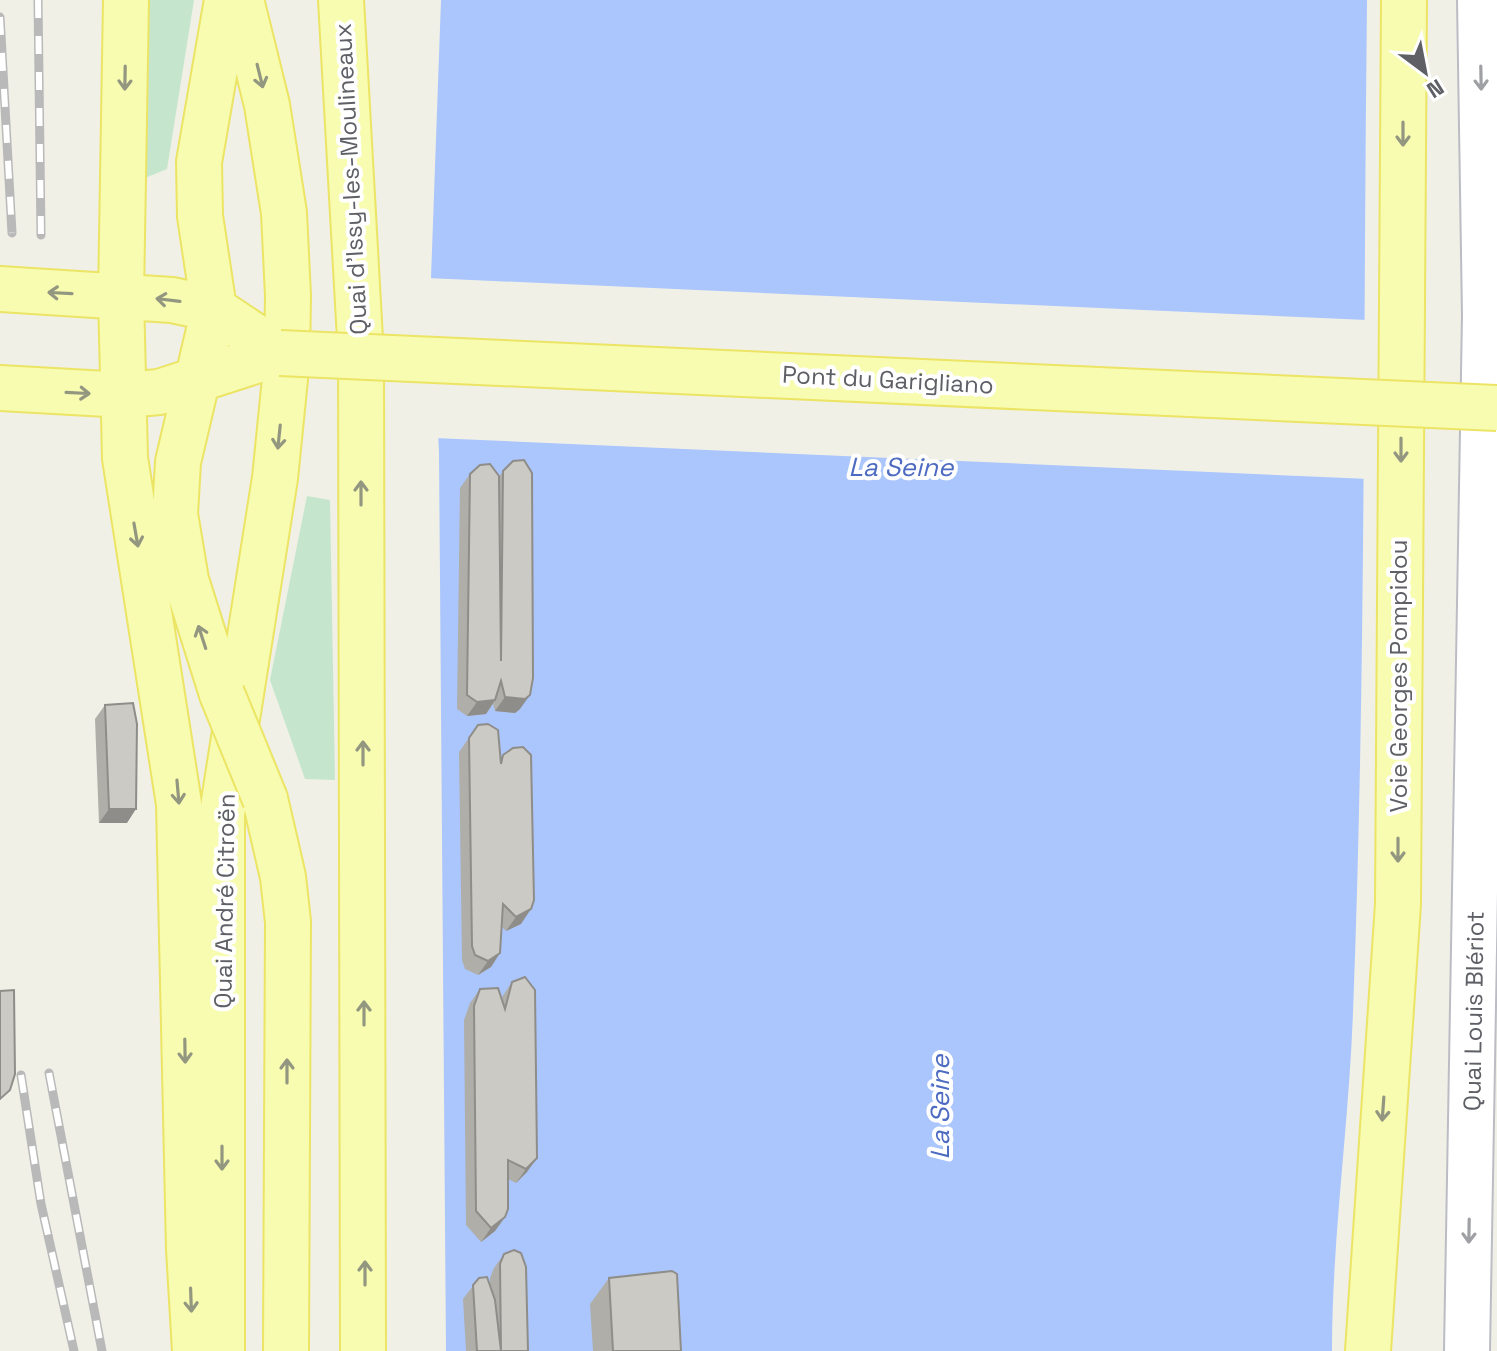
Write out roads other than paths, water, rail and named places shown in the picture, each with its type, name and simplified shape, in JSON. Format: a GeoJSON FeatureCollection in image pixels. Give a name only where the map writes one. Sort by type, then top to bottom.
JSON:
{"type":"FeatureCollection","features":[{"type":"Feature","properties":{"kind":"main road"},"geometry":{"type":"LineString","coordinates":[[126,0],[121,296],[128,485],[179,804],[189,1264],[195,1351]]}},
{"type":"Feature","properties":{"kind":"main road","name":"Quai d'Issy-les-Moulineaux"},"geometry":{"type":"LineString","coordinates":[[341,0],[361,357],[363,1351]]}},
{"type":"Feature","properties":{"kind":"main road","name":"Voie Georges Pompidou"},"geometry":{"type":"LineString","coordinates":[[1368,1351],[1398,904],[1404,0]]}},
{"type":"Feature","properties":{"kind":"main road"},"geometry":{"type":"LineString","coordinates":[[230,9],[199,162],[200,216],[214,309],[200,382],[178,462],[175,514],[186,580],[222,694],[265,799],[278,852],[288,922],[286,1351]]}},
{"type":"Feature","properties":{"kind":"main road"},"geometry":{"type":"LineString","coordinates":[[230,9],[267,105],[284,213],[283,356]]}},
{"type":"Feature","properties":{"kind":"main road"},"geometry":{"type":"LineString","coordinates":[[0,289],[121,296],[214,309],[283,356]]}},
{"type":"Feature","properties":{"kind":"main road"},"geometry":{"type":"LineString","coordinates":[[0,388],[125,395],[200,382],[283,356]]}},
{"type":"Feature","properties":{"kind":"main road","name":"Pont du Garigliano"},"geometry":{"type":"LineString","coordinates":[[283,356],[1497,408]]}},
{"type":"Feature","properties":{"kind":"main road","name":"Quai André Citroën"},"geometry":{"type":"LineString","coordinates":[[222,1351],[222,814],[275,478],[283,356]]}},
{"type":"Feature","properties":{"kind":"street","name":"Quai Louis Blériot"},"geometry":{"type":"LineString","coordinates":[[1467,1351],[1483,529],[1485,316],[1480,0]]}},
{"type":"Feature","properties":{"kind":"water","name":"La Seine"},"geometry":{"type":"Polygon","coordinates":[[[441,0],[1367,0],[1357,886],[1351,1054],[1335,1266],[1332,1351],[446,1351],[439,452],[431,278],[441,0]]]}},
{"type":"Feature","properties":{"kind":"railway"},"geometry":{"type":"LineString","coordinates":[[38,0],[41,235]]}},
{"type":"Feature","properties":{"kind":"railway"},"geometry":{"type":"LineString","coordinates":[[0,17],[12,233]]}},
{"type":"Feature","properties":{"kind":"railway"},"geometry":{"type":"LineString","coordinates":[[49,1073],[102,1351]]}},
{"type":"Feature","properties":{"kind":"railway"},"geometry":{"type":"LineString","coordinates":[[21,1075],[41,1204],[74,1351]]}}]}
